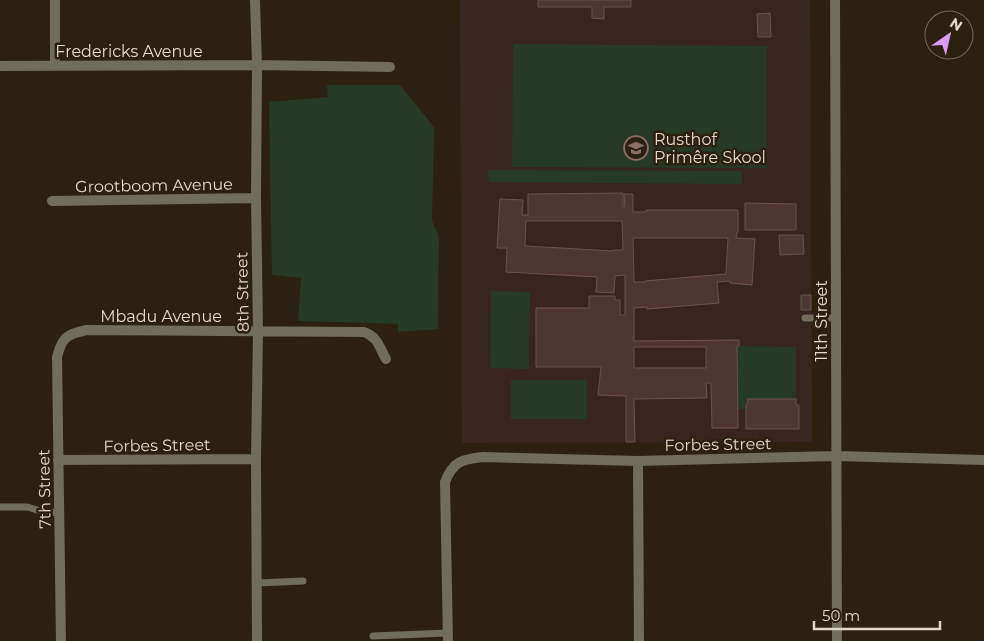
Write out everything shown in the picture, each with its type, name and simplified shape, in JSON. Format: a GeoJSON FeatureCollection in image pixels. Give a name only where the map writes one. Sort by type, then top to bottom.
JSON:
{"type":"FeatureCollection","features":[{"type":"Feature","properties":{"kind":"street"},"geometry":{"type":"LineString","coordinates":[[55,0],[55,66]]}},
{"type":"Feature","properties":{"kind":"street","name":"8th Street"},"geometry":{"type":"LineString","coordinates":[[255,0],[258,331],[256,459],[257,641]]}},
{"type":"Feature","properties":{"kind":"street","name":"11th Street"},"geometry":{"type":"LineString","coordinates":[[835,0],[838,641]]}},
{"type":"Feature","properties":{"kind":"street","name":"Fredericks Avenue"},"geometry":{"type":"LineString","coordinates":[[0,66],[257,65],[390,67]]}},
{"type":"Feature","properties":{"kind":"street","name":"Grootboom Avenue"},"geometry":{"type":"LineString","coordinates":[[52,202],[256,198]]}},
{"type":"Feature","properties":{"kind":"street","name":"Mbadu Avenue"},"geometry":{"type":"LineString","coordinates":[[66,338],[73,333],[87,330],[364,332],[375,338],[386,359]]}},
{"type":"Feature","properties":{"kind":"street","name":"7th Street"},"geometry":{"type":"LineString","coordinates":[[62,641],[57,357],[60,345],[66,338]]}},
{"type":"Feature","properties":{"kind":"street","name":"Forbes Street"},"geometry":{"type":"LineString","coordinates":[[448,637],[445,482],[454,466],[468,458],[638,460],[836,456],[984,460]]}},
{"type":"Feature","properties":{"kind":"street","name":"Forbes Street"},"geometry":{"type":"LineString","coordinates":[[58,460],[256,459]]}},
{"type":"Feature","properties":{"kind":"street"},"geometry":{"type":"LineString","coordinates":[[638,460],[639,641]]}},
{"type":"Feature","properties":{"kind":"lane"},"geometry":{"type":"LineString","coordinates":[[805,318],[836,318]]}},
{"type":"Feature","properties":{"kind":"lane"},"geometry":{"type":"LineString","coordinates":[[0,507],[27,507],[59,514]]}},
{"type":"Feature","properties":{"kind":"lane"},"geometry":{"type":"LineString","coordinates":[[256,583],[302,581]]}},
{"type":"Feature","properties":{"kind":"lane"},"geometry":{"type":"LineString","coordinates":[[373,636],[448,637]]}},
{"type":"Feature","properties":{"kind":"shaded area","name":"Rusthof Primêre Skool"},"geometry":{"type":"Polygon","coordinates":[[[460,0],[810,0],[812,442],[462,443],[460,0]]]}},
{"type":"Feature","properties":{"kind":"green space"},"geometry":{"type":"Polygon","coordinates":[[[513,44],[767,46],[767,168],[512,167],[513,44]]]}},
{"type":"Feature","properties":{"kind":"green space"},"geometry":{"type":"Polygon","coordinates":[[[327,85],[400,85],[434,127],[432,221],[439,236],[438,329],[398,332],[398,324],[298,321],[301,278],[272,275],[269,102],[328,97],[327,85]]]}},
{"type":"Feature","properties":{"kind":"green space"},"geometry":{"type":"Polygon","coordinates":[[[488,170],[742,171],[742,184],[489,182],[488,170]]]}},
{"type":"Feature","properties":{"kind":"green space"},"geometry":{"type":"Polygon","coordinates":[[[491,291],[530,292],[529,369],[490,368],[491,291]]]}},
{"type":"Feature","properties":{"kind":"green space"},"geometry":{"type":"Polygon","coordinates":[[[737,346],[796,347],[796,399],[748,399],[746,409],[738,409],[737,346]]]}},
{"type":"Feature","properties":{"kind":"green space"},"geometry":{"type":"Polygon","coordinates":[[[511,380],[587,380],[587,419],[511,419],[511,380]]]}},
{"type":"Feature","properties":{"kind":"building"},"geometry":{"type":"Polygon","coordinates":[[[538,0],[631,0],[631,7],[604,7],[604,19],[592,18],[592,7],[538,7],[538,0]]]}},
{"type":"Feature","properties":{"kind":"building"},"geometry":{"type":"Polygon","coordinates":[[[770,13],[771,37],[758,37],[757,14],[770,13]]]}},
{"type":"Feature","properties":{"kind":"building"},"geometry":{"type":"Polygon","coordinates":[[[623,193],[623,207],[625,207],[624,194],[633,194],[633,212],[646,212],[646,210],[738,210],[738,232],[736,238],[755,239],[752,285],[730,283],[730,281],[717,282],[719,303],[647,309],[647,307],[634,308],[634,341],[739,340],[739,346],[737,346],[738,428],[712,428],[711,383],[706,383],[707,398],[634,399],[635,442],[626,442],[626,396],[598,395],[601,367],[536,367],[536,308],[589,308],[589,296],[615,296],[615,300],[620,300],[620,315],[625,315],[625,275],[615,276],[614,293],[596,292],[597,277],[506,272],[507,248],[497,248],[500,199],[523,200],[522,215],[528,215],[528,194],[623,193]],[[526,221],[525,246],[623,250],[622,221],[526,221]],[[633,238],[634,282],[726,274],[728,238],[633,238]],[[634,347],[634,368],[706,368],[706,347],[634,347]]]}},
{"type":"Feature","properties":{"kind":"building"},"geometry":{"type":"Polygon","coordinates":[[[745,203],[796,204],[796,230],[745,230],[745,203]]]}},
{"type":"Feature","properties":{"kind":"building"},"geometry":{"type":"Polygon","coordinates":[[[779,235],[803,235],[804,254],[780,255],[779,235]]]}},
{"type":"Feature","properties":{"kind":"building"},"geometry":{"type":"Polygon","coordinates":[[[801,295],[811,295],[811,310],[801,310],[801,295]]]}},
{"type":"Feature","properties":{"kind":"building"},"geometry":{"type":"Polygon","coordinates":[[[748,399],[796,399],[796,405],[799,405],[799,429],[746,429],[746,405],[748,399]]]}},
{"type":"Feature","properties":{"kind":"place","name":"Rusthof Primêre Skool"},"geometry":{"type":"Point","coordinates":[636,148]}}]}
